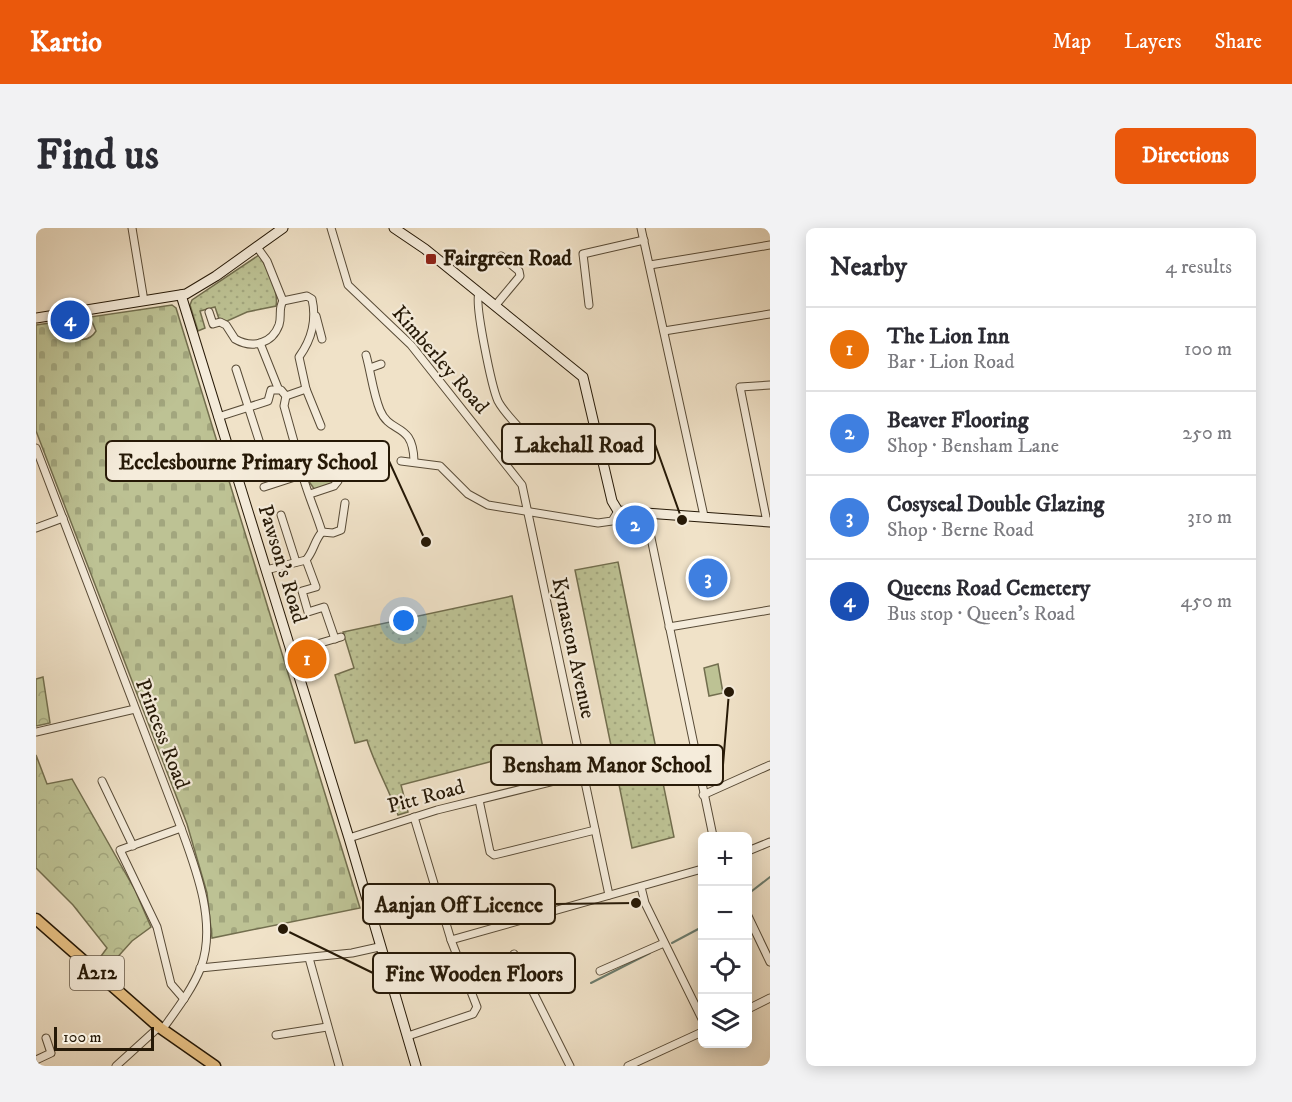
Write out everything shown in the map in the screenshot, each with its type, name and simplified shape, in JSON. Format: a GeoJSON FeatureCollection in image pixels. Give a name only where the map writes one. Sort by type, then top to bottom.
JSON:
{"type":"FeatureCollection","features":[{"type":"Feature","properties":{"kind":"main road","name":"A212"},"geometry":{"type":"LineString","coordinates":[[36,919],[160,1028],[215,1066]]}},
{"type":"Feature","properties":{"kind":"street"},"geometry":{"type":"LineString","coordinates":[[132,228],[144,301]]}},
{"type":"Feature","properties":{"kind":"street"},"geometry":{"type":"LineString","coordinates":[[36,318],[181,295],[193,290],[283,228]]}},
{"type":"Feature","properties":{"kind":"street","name":"Kimberley Road"},"geometry":{"type":"LineString","coordinates":[[331,228],[348,285],[411,345],[513,471],[522,485],[529,513]]}},
{"type":"Feature","properties":{"kind":"street"},"geometry":{"type":"LineString","coordinates":[[394,228],[425,249],[583,377],[611,497],[618,511]]}},
{"type":"Feature","properties":{"kind":"street"},"geometry":{"type":"LineString","coordinates":[[641,228],[704,516]]}},
{"type":"Feature","properties":{"kind":"street"},"geometry":{"type":"LineString","coordinates":[[589,305],[584,254],[644,240]]}},
{"type":"Feature","properties":{"kind":"street"},"geometry":{"type":"LineString","coordinates":[[650,265],[770,245]]}},
{"type":"Feature","properties":{"kind":"street"},"geometry":{"type":"LineString","coordinates":[[209,312],[213,324],[220,322],[226,325],[235,339],[248,344],[260,344],[272,336],[278,327],[283,301],[267,261],[257,247]]}},
{"type":"Feature","properties":{"kind":"street"},"geometry":{"type":"LineString","coordinates":[[495,306],[520,276],[519,271],[501,256]]}},
{"type":"Feature","properties":{"kind":"street"},"geometry":{"type":"LineString","coordinates":[[480,293],[477,298],[479,318],[498,402],[537,447]]}},
{"type":"Feature","properties":{"kind":"street","name":"Pawson's Road"},"geometry":{"type":"LineString","coordinates":[[181,295],[408,1036]]}},
{"type":"Feature","properties":{"kind":"street"},"geometry":{"type":"LineString","coordinates":[[283,301],[309,296],[322,339]]}},
{"type":"Feature","properties":{"kind":"street"},"geometry":{"type":"LineString","coordinates":[[315,314],[312,332],[299,357],[306,389],[321,426]]}},
{"type":"Feature","properties":{"kind":"street"},"geometry":{"type":"LineString","coordinates":[[664,331],[770,314]]}},
{"type":"Feature","properties":{"kind":"street"},"geometry":{"type":"LineString","coordinates":[[260,344],[278,388],[286,396]]}},
{"type":"Feature","properties":{"kind":"street"},"geometry":{"type":"LineString","coordinates":[[366,355],[380,409],[387,419],[409,436],[413,443],[414,461]]}},
{"type":"Feature","properties":{"kind":"street"},"geometry":{"type":"LineString","coordinates":[[370,368],[381,364]]}},
{"type":"Feature","properties":{"kind":"street"},"geometry":{"type":"LineString","coordinates":[[236,369],[264,456]]}},
{"type":"Feature","properties":{"kind":"street"},"geometry":{"type":"LineString","coordinates":[[618,511],[768,522],[741,387],[770,385]]}},
{"type":"Feature","properties":{"kind":"street"},"geometry":{"type":"LineString","coordinates":[[218,417],[268,401],[271,390],[278,388]]}},
{"type":"Feature","properties":{"kind":"street"},"geometry":{"type":"LineString","coordinates":[[286,396],[306,389]]}},
{"type":"Feature","properties":{"kind":"street"},"geometry":{"type":"LineString","coordinates":[[266,570],[306,560],[322,532],[310,494],[301,475],[284,406],[286,396]]}},
{"type":"Feature","properties":{"kind":"street","name":"Princess Road"},"geometry":{"type":"LineString","coordinates":[[36,448],[194,861],[206,920],[204,955],[184,999],[160,1028],[116,1066]]}},
{"type":"Feature","properties":{"kind":"street"},"geometry":{"type":"LineString","coordinates":[[298,456],[322,448],[331,454],[337,482],[334,486],[310,494]]}},
{"type":"Feature","properties":{"kind":"street"},"geometry":{"type":"LineString","coordinates":[[401,461],[442,466],[464,491],[484,504],[601,523],[612,521],[618,511]]}},
{"type":"Feature","properties":{"kind":"street"},"geometry":{"type":"LineString","coordinates":[[264,487],[301,475]]}},
{"type":"Feature","properties":{"kind":"street"},"geometry":{"type":"LineString","coordinates":[[322,532],[333,533],[341,530],[345,502]]}},
{"type":"Feature","properties":{"kind":"street","name":"Kynaston Avenue"},"geometry":{"type":"LineString","coordinates":[[529,513],[609,895]]}},
{"type":"Feature","properties":{"kind":"street"},"geometry":{"type":"LineString","coordinates":[[646,514],[712,832]]}},
{"type":"Feature","properties":{"kind":"street"},"geometry":{"type":"LineString","coordinates":[[281,515],[296,562]]}},
{"type":"Feature","properties":{"kind":"street"},"geometry":{"type":"LineString","coordinates":[[36,528],[63,518]]}},
{"type":"Feature","properties":{"kind":"street"},"geometry":{"type":"LineString","coordinates":[[290,652],[338,638],[324,607],[308,612],[302,591],[316,588],[306,560]]}},
{"type":"Feature","properties":{"kind":"street"},"geometry":{"type":"LineString","coordinates":[[669,627],[770,610]]}},
{"type":"Feature","properties":{"kind":"street"},"geometry":{"type":"LineString","coordinates":[[36,732],[135,709]]}},
{"type":"Feature","properties":{"kind":"street"},"geometry":{"type":"LineString","coordinates":[[703,795],[770,765]]}},
{"type":"Feature","properties":{"kind":"street","name":"Pitt Road"},"geometry":{"type":"LineString","coordinates":[[349,838],[414,817],[583,774]]}},
{"type":"Feature","properties":{"kind":"street"},"geometry":{"type":"LineString","coordinates":[[102,781],[133,846]]}},
{"type":"Feature","properties":{"kind":"street"},"geometry":{"type":"LineString","coordinates":[[479,800],[490,852],[494,855],[595,830]]}},
{"type":"Feature","properties":{"kind":"street"},"geometry":{"type":"LineString","coordinates":[[414,817],[451,940],[476,1011],[408,1036],[416,1066]]}},
{"type":"Feature","properties":{"kind":"street"},"geometry":{"type":"LineString","coordinates":[[182,828],[120,850],[157,927],[171,984],[184,999]]}},
{"type":"Feature","properties":{"kind":"street"},"geometry":{"type":"LineString","coordinates":[[752,849],[770,842]]}},
{"type":"Feature","properties":{"kind":"street"},"geometry":{"type":"LineString","coordinates":[[451,940],[698,870]]}},
{"type":"Feature","properties":{"kind":"street"},"geometry":{"type":"LineString","coordinates":[[641,887],[645,903],[698,1011]]}},
{"type":"Feature","properties":{"kind":"street"},"geometry":{"type":"LineString","coordinates":[[752,925],[770,962]]}},
{"type":"Feature","properties":{"kind":"street"},"geometry":{"type":"LineString","coordinates":[[600,971],[664,943]]}},
{"type":"Feature","properties":{"kind":"street"},"geometry":{"type":"LineString","coordinates":[[200,968],[363,952],[379,947]]}},
{"type":"Feature","properties":{"kind":"street"},"geometry":{"type":"LineString","coordinates":[[514,954],[570,1066]]}},
{"type":"Feature","properties":{"kind":"street"},"geometry":{"type":"LineString","coordinates":[[309,958],[339,1066]]}},
{"type":"Feature","properties":{"kind":"street"},"geometry":{"type":"LineString","coordinates":[[752,1007],[770,998]]}},
{"type":"Feature","properties":{"kind":"street"},"geometry":{"type":"LineString","coordinates":[[281,1032],[327,1027]]}},
{"type":"Feature","properties":{"kind":"street"},"geometry":{"type":"LineString","coordinates":[[628,1066],[698,1034]]}},
{"type":"Feature","properties":{"kind":"street"},"geometry":{"type":"LineString","coordinates":[[36,1060],[55,1052],[46,1038]]}},
{"type":"Feature","properties":{"kind":"green space"},"geometry":{"type":"Polygon","coordinates":[[[259,255],[274,286],[276,306],[247,312],[225,322],[219,319],[215,307],[200,311],[205,328],[198,331],[190,305],[192,300],[259,255]]]}},
{"type":"Feature","properties":{"kind":"green space"},"geometry":{"type":"Polygon","coordinates":[[[172,305],[176,308],[360,908],[212,938],[207,893],[187,824],[36,431],[36,325],[63,321],[66,336],[82,340],[90,337],[96,331],[90,317],[172,305]]]}},
{"type":"Feature","properties":{"kind":"green space"},"geometry":{"type":"Polygon","coordinates":[[[323,449],[330,457],[333,475],[336,477],[334,484],[315,490],[305,476],[303,459],[323,449]]]}},
{"type":"Feature","properties":{"kind":"green space"},"geometry":{"type":"Polygon","coordinates":[[[618,562],[674,837],[632,848],[575,570],[618,562]]]}},
{"type":"Feature","properties":{"kind":"green space"},"geometry":{"type":"Polygon","coordinates":[[[512,596],[543,748],[401,785],[408,812],[398,815],[367,740],[355,743],[335,675],[354,668],[343,632],[512,596]]]}},
{"type":"Feature","properties":{"kind":"green space"},"geometry":{"type":"Polygon","coordinates":[[[718,664],[723,693],[709,696],[704,668],[718,664]]]}},
{"type":"Feature","properties":{"kind":"green space"},"geometry":{"type":"Polygon","coordinates":[[[43,677],[50,723],[36,726],[36,679],[43,677]]]}},
{"type":"Feature","properties":{"kind":"green space"},"geometry":{"type":"Polygon","coordinates":[[[36,755],[47,784],[72,779],[135,890],[151,927],[132,941],[105,971],[96,963],[107,948],[73,905],[36,868],[36,755]]]}},
{"type":"Feature","properties":{"kind":"waterway"},"geometry":{"type":"LineString","coordinates":[[752,891],[770,877]]}},
{"type":"Feature","properties":{"kind":"waterway"},"geometry":{"type":"LineString","coordinates":[[672,943],[698,929]]}},
{"type":"Feature","properties":{"kind":"waterway"},"geometry":{"type":"LineString","coordinates":[[591,983],[650,953]]}},
{"type":"Feature","properties":{"kind":"place","name":"Fairgreen Road"},"geometry":{"type":"Point","coordinates":[431,259]}},
{"type":"Feature","properties":{"kind":"place","name":"Queens Road Cemetery"},"geometry":{"type":"Point","coordinates":[70,320]}},
{"type":"Feature","properties":{"kind":"place","name":"Lakehall Road"},"geometry":{"type":"Point","coordinates":[682,520]}},
{"type":"Feature","properties":{"kind":"place","name":"Beaver Flooring"},"geometry":{"type":"Point","coordinates":[635,525]}},
{"type":"Feature","properties":{"kind":"place","name":"Ecclesbourne Primary School"},"geometry":{"type":"Point","coordinates":[426,542]}},
{"type":"Feature","properties":{"kind":"place","name":"Cosyseal Double Glazing"},"geometry":{"type":"Point","coordinates":[708,578]}},
{"type":"Feature","properties":{"kind":"place","name":"The Lion Inn"},"geometry":{"type":"Point","coordinates":[307,659]}},
{"type":"Feature","properties":{"kind":"place","name":"Bensham Manor School"},"geometry":{"type":"Point","coordinates":[729,692]}},
{"type":"Feature","properties":{"kind":"place","name":"Aanjan Off Licence"},"geometry":{"type":"Point","coordinates":[636,903]}},
{"type":"Feature","properties":{"kind":"place","name":"Fine Wooden Floors"},"geometry":{"type":"Point","coordinates":[283,929]}}]}
